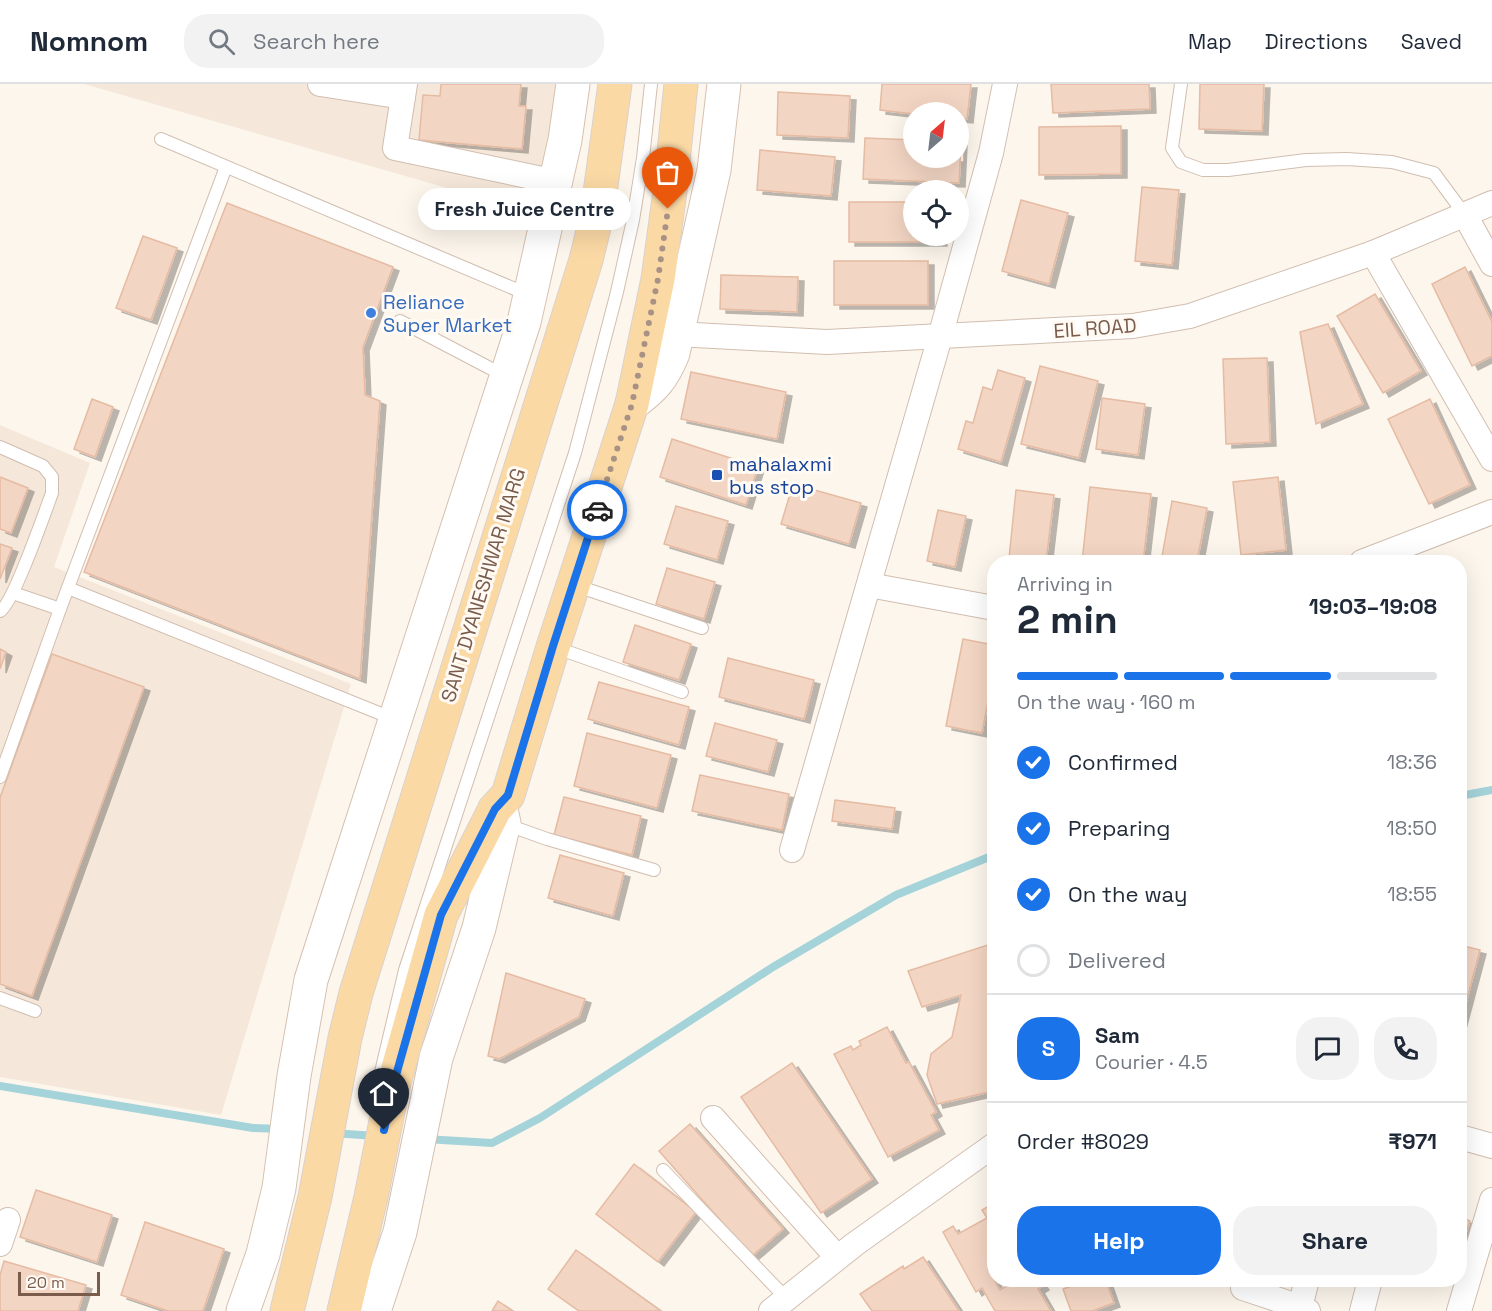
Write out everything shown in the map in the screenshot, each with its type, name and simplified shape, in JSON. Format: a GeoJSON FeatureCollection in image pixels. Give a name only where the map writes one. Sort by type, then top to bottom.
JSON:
{"type":"FeatureCollection","features":[{"type":"Feature","properties":{"kind":"main road","name":"SANT DYANESHWAR MARG"},"geometry":{"type":"LineString","coordinates":[[287,1311],[315,1197],[345,1038],[356,993],[586,260],[597,215],[615,84]]}},
{"type":"Feature","properties":{"kind":"main road"},"geometry":{"type":"LineString","coordinates":[[340,1299],[371,1197],[385,1084],[441,915],[499,816],[508,795],[553,646],[632,404],[658,279],[681,84]]}},
{"type":"Feature","properties":{"kind":"street"},"geometry":{"type":"LineString","coordinates":[[320,84],[404,90],[395,148],[556,182]]}},
{"type":"Feature","properties":{"kind":"street"},"geometry":{"type":"LineString","coordinates":[[243,1311],[263,1254],[279,1188],[294,1076],[311,980],[524,322],[565,140],[573,84]]}},
{"type":"Feature","properties":{"kind":"street"},"geometry":{"type":"LineString","coordinates":[[632,404],[653,388],[665,373],[673,352],[714,170],[724,84]]}},
{"type":"Feature","properties":{"kind":"street"},"geometry":{"type":"LineString","coordinates":[[792,850],[940,337],[991,153],[1005,84]]}},
{"type":"Feature","properties":{"kind":"street","name":"EIL ROAD"},"geometry":{"type":"LineString","coordinates":[[676,334],[827,342],[1133,326],[1190,316],[1374,253],[1492,203]]}},
{"type":"Feature","properties":{"kind":"street"},"geometry":{"type":"LineString","coordinates":[[1465,215],[1492,264]]}},
{"type":"Feature","properties":{"kind":"street"},"geometry":{"type":"LineString","coordinates":[[1374,253],[1492,459]]}},
{"type":"Feature","properties":{"kind":"street"},"geometry":{"type":"LineString","coordinates":[[1380,555],[1492,512]]}},
{"type":"Feature","properties":{"kind":"street"},"geometry":{"type":"LineString","coordinates":[[868,585],[987,608]]}},
{"type":"Feature","properties":{"kind":"street"},"geometry":{"type":"LineString","coordinates":[[374,1311],[400,1232],[436,1058],[479,928],[499,816]]}},
{"type":"Feature","properties":{"kind":"street"},"geometry":{"type":"LineString","coordinates":[[713,1119],[837,1257]]}},
{"type":"Feature","properties":{"kind":"street"},"geometry":{"type":"LineString","coordinates":[[1467,1139],[1492,1146]]}},
{"type":"Feature","properties":{"kind":"street"},"geometry":{"type":"LineString","coordinates":[[778,1304],[837,1257],[987,1150]]}},
{"type":"Feature","properties":{"kind":"street"},"geometry":{"type":"LineString","coordinates":[[1459,1311],[1487,1234],[1492,1200]]}},
{"type":"Feature","properties":{"kind":"street"},"geometry":{"type":"LineString","coordinates":[[0,1245],[9,1220]]}},
{"type":"Feature","properties":{"kind":"street"},"geometry":{"type":"LineString","coordinates":[[1243,1288],[1302,1310],[1306,1287]]}},
{"type":"Feature","properties":{"kind":"street"},"geometry":{"type":"LineString","coordinates":[[1362,1311],[1368,1287]]}},
{"type":"Feature","properties":{"kind":"lane"},"geometry":{"type":"LineString","coordinates":[[385,1084],[405,970],[574,453],[633,220],[644,158],[651,84]]}},
{"type":"Feature","properties":{"kind":"lane"},"geometry":{"type":"LineString","coordinates":[[1180,84],[1172,148],[1181,162],[1203,170],[1228,170],[1306,160],[1347,159],[1392,162],[1434,173],[1465,215]]}},
{"type":"Feature","properties":{"kind":"lane"},"geometry":{"type":"LineString","coordinates":[[161,139],[530,296]]}},
{"type":"Feature","properties":{"kind":"lane"},"geometry":{"type":"LineString","coordinates":[[0,777],[60,609],[226,167]]}},
{"type":"Feature","properties":{"kind":"lane"},"geometry":{"type":"LineString","coordinates":[[400,321],[506,377]]}},
{"type":"Feature","properties":{"kind":"lane"},"geometry":{"type":"LineString","coordinates":[[0,447],[43,466],[52,477],[52,493],[13,593],[4,609],[0,611]]}},
{"type":"Feature","properties":{"kind":"lane"},"geometry":{"type":"LineString","coordinates":[[573,584],[702,628]]}},
{"type":"Feature","properties":{"kind":"lane"},"geometry":{"type":"LineString","coordinates":[[68,588],[395,720]]}},
{"type":"Feature","properties":{"kind":"lane"},"geometry":{"type":"LineString","coordinates":[[13,593],[60,609]]}},
{"type":"Feature","properties":{"kind":"lane"},"geometry":{"type":"LineString","coordinates":[[553,646],[682,692]]}},
{"type":"Feature","properties":{"kind":"lane"},"geometry":{"type":"LineString","coordinates":[[499,816],[548,839],[654,870]]}},
{"type":"Feature","properties":{"kind":"lane"},"geometry":{"type":"LineString","coordinates":[[0,998],[35,1011]]}},
{"type":"Feature","properties":{"kind":"lane"},"geometry":{"type":"LineString","coordinates":[[663,1170],[778,1304]]}},
{"type":"Feature","properties":{"kind":"lane"},"geometry":{"type":"LineString","coordinates":[[331,1311],[340,1299]]}},
{"type":"Feature","properties":{"kind":"shaded area"},"geometry":{"type":"Polygon","coordinates":[[[84,84],[560,84],[541,215],[84,84]]]}},
{"type":"Feature","properties":{"kind":"shaded area"},"geometry":{"type":"Polygon","coordinates":[[[0,425],[90,463],[54,567],[351,684],[221,1115],[0,1077],[0,425]]]}},
{"type":"Feature","properties":{"kind":"building"},"geometry":{"type":"Polygon","coordinates":[[[441,84],[521,84],[519,106],[526,106],[522,149],[419,140],[423,95],[440,96],[441,84]]]}},
{"type":"Feature","properties":{"kind":"building"},"geometry":{"type":"Polygon","coordinates":[[[882,84],[971,84],[969,102],[903,102],[903,113],[880,110],[882,84]]]}},
{"type":"Feature","properties":{"kind":"building"},"geometry":{"type":"Polygon","coordinates":[[[1051,84],[1149,84],[1150,109],[1053,113],[1051,84]]]}},
{"type":"Feature","properties":{"kind":"building"},"geometry":{"type":"Polygon","coordinates":[[[1200,84],[1264,84],[1262,131],[1199,129],[1200,84]]]}},
{"type":"Feature","properties":{"kind":"building"},"geometry":{"type":"Polygon","coordinates":[[[778,92],[850,96],[848,138],[777,135],[778,92]]]}},
{"type":"Feature","properties":{"kind":"building"},"geometry":{"type":"Polygon","coordinates":[[[1121,126],[1121,174],[1039,175],[1039,127],[1121,126]]]}},
{"type":"Feature","properties":{"kind":"building"},"geometry":{"type":"Polygon","coordinates":[[[865,138],[903,140],[903,168],[960,168],[959,180],[863,179],[865,138]]]}},
{"type":"Feature","properties":{"kind":"building"},"geometry":{"type":"Polygon","coordinates":[[[760,150],[835,157],[831,196],[757,190],[760,150]]]}},
{"type":"Feature","properties":{"kind":"building"},"geometry":{"type":"Polygon","coordinates":[[[1142,187],[1179,190],[1172,265],[1135,261],[1142,187]]]}},
{"type":"Feature","properties":{"kind":"building"},"geometry":{"type":"Polygon","coordinates":[[[1021,200],[1068,213],[1049,284],[1002,271],[1021,200]]]}},
{"type":"Feature","properties":{"kind":"building"},"geometry":{"type":"Polygon","coordinates":[[[849,202],[903,202],[903,242],[849,242],[849,202]]]}},
{"type":"Feature","properties":{"kind":"building"},"geometry":{"type":"Polygon","coordinates":[[[227,203],[393,267],[363,347],[365,395],[380,401],[360,679],[84,572],[227,203]]]}},
{"type":"Feature","properties":{"kind":"building"},"geometry":{"type":"Polygon","coordinates":[[[143,236],[177,248],[151,320],[116,308],[143,236]]]}},
{"type":"Feature","properties":{"kind":"building"},"geometry":{"type":"Polygon","coordinates":[[[834,261],[928,261],[928,305],[834,305],[834,261]]]}},
{"type":"Feature","properties":{"kind":"building"},"geometry":{"type":"Polygon","coordinates":[[[1465,267],[1492,322],[1492,356],[1472,366],[1432,284],[1465,267]]]}},
{"type":"Feature","properties":{"kind":"building"},"geometry":{"type":"Polygon","coordinates":[[[721,275],[798,277],[797,312],[720,309],[721,275]]]}},
{"type":"Feature","properties":{"kind":"building"},"geometry":{"type":"Polygon","coordinates":[[[1375,294],[1421,371],[1383,393],[1337,316],[1375,294]]]}},
{"type":"Feature","properties":{"kind":"building"},"geometry":{"type":"Polygon","coordinates":[[[1328,324],[1363,404],[1316,424],[1300,332],[1328,324]]]}},
{"type":"Feature","properties":{"kind":"building"},"geometry":{"type":"Polygon","coordinates":[[[1267,358],[1270,442],[1226,444],[1223,359],[1267,358]]]}},
{"type":"Feature","properties":{"kind":"building"},"geometry":{"type":"Polygon","coordinates":[[[1040,366],[1098,381],[1079,458],[1021,444],[1040,366]]]}},
{"type":"Feature","properties":{"kind":"building"},"geometry":{"type":"Polygon","coordinates":[[[998,370],[1025,378],[1001,462],[958,449],[966,421],[973,423],[983,387],[992,390],[998,370]]]}},
{"type":"Feature","properties":{"kind":"building"},"geometry":{"type":"Polygon","coordinates":[[[691,372],[786,392],[777,439],[681,419],[691,372]]]}},
{"type":"Feature","properties":{"kind":"building"},"geometry":{"type":"Polygon","coordinates":[[[1102,398],[1145,404],[1138,455],[1096,449],[1102,398]]]}},
{"type":"Feature","properties":{"kind":"building"},"geometry":{"type":"Polygon","coordinates":[[[92,399],[113,407],[95,457],[74,449],[92,399]]]}},
{"type":"Feature","properties":{"kind":"building"},"geometry":{"type":"Polygon","coordinates":[[[1430,399],[1470,485],[1429,504],[1388,419],[1430,399]]]}},
{"type":"Feature","properties":{"kind":"building"},"geometry":{"type":"Polygon","coordinates":[[[672,439],[758,467],[746,505],[660,477],[672,439]]]}},
{"type":"Feature","properties":{"kind":"building"},"geometry":{"type":"Polygon","coordinates":[[[0,477],[28,488],[11,533],[0,529],[0,477]]]}},
{"type":"Feature","properties":{"kind":"building"},"geometry":{"type":"Polygon","coordinates":[[[1278,477],[1286,550],[1241,555],[1233,482],[1278,477]]]}},
{"type":"Feature","properties":{"kind":"building"},"geometry":{"type":"Polygon","coordinates":[[[793,484],[861,503],[849,544],[781,524],[793,484]]]}},
{"type":"Feature","properties":{"kind":"building"},"geometry":{"type":"Polygon","coordinates":[[[1090,487],[1151,494],[1144,555],[1083,555],[1090,487]]]}},
{"type":"Feature","properties":{"kind":"building"},"geometry":{"type":"Polygon","coordinates":[[[1016,490],[1054,495],[1047,555],[1009,555],[1016,490]]]}},
{"type":"Feature","properties":{"kind":"building"},"geometry":{"type":"Polygon","coordinates":[[[1172,501],[1207,508],[1198,555],[1162,555],[1172,501]]]}},
{"type":"Feature","properties":{"kind":"building"},"geometry":{"type":"Polygon","coordinates":[[[676,506],[728,521],[717,560],[664,544],[676,506]]]}},
{"type":"Feature","properties":{"kind":"building"},"geometry":{"type":"Polygon","coordinates":[[[938,510],[966,516],[955,567],[927,561],[938,510]]]}},
{"type":"Feature","properties":{"kind":"building"},"geometry":{"type":"Polygon","coordinates":[[[0,544],[12,548],[0,579],[0,544]]]}},
{"type":"Feature","properties":{"kind":"building"},"geometry":{"type":"Polygon","coordinates":[[[667,568],[715,582],[704,619],[656,604],[667,568]]]}},
{"type":"Feature","properties":{"kind":"building"},"geometry":{"type":"Polygon","coordinates":[[[635,625],[691,644],[679,680],[623,662],[635,625]]]}},
{"type":"Feature","properties":{"kind":"building"},"geometry":{"type":"Polygon","coordinates":[[[963,639],[987,644],[987,706],[982,733],[946,726],[963,639]]]}},
{"type":"Feature","properties":{"kind":"building"},"geometry":{"type":"Polygon","coordinates":[[[0,649],[6,652],[0,669],[0,649]]]}},
{"type":"Feature","properties":{"kind":"building"},"geometry":{"type":"Polygon","coordinates":[[[52,654],[144,687],[32,996],[0,984],[0,798],[52,654]]]}},
{"type":"Feature","properties":{"kind":"building"},"geometry":{"type":"Polygon","coordinates":[[[728,658],[814,680],[804,719],[719,697],[728,658]]]}},
{"type":"Feature","properties":{"kind":"building"},"geometry":{"type":"Polygon","coordinates":[[[599,682],[689,707],[679,745],[588,719],[599,682]]]}},
{"type":"Feature","properties":{"kind":"building"},"geometry":{"type":"Polygon","coordinates":[[[715,723],[777,740],[768,772],[706,756],[715,723]]]}},
{"type":"Feature","properties":{"kind":"building"},"geometry":{"type":"Polygon","coordinates":[[[587,733],[671,755],[657,808],[574,786],[587,733]]]}},
{"type":"Feature","properties":{"kind":"building"},"geometry":{"type":"Polygon","coordinates":[[[700,775],[789,794],[782,830],[692,811],[700,775]]]}},
{"type":"Feature","properties":{"kind":"building"},"geometry":{"type":"Polygon","coordinates":[[[564,797],[641,816],[632,855],[554,835],[564,797]]]}},
{"type":"Feature","properties":{"kind":"building"},"geometry":{"type":"Polygon","coordinates":[[[835,800],[895,808],[892,829],[832,821],[835,800]]]}},
{"type":"Feature","properties":{"kind":"building"},"geometry":{"type":"Polygon","coordinates":[[[560,855],[624,873],[613,916],[548,898],[560,855]]]}},
{"type":"Feature","properties":{"kind":"building"},"geometry":{"type":"Polygon","coordinates":[[[987,945],[987,1092],[937,1104],[927,1075],[931,1054],[952,1037],[961,995],[922,1007],[908,971],[987,945]]]}},
{"type":"Feature","properties":{"kind":"building"},"geometry":{"type":"Polygon","coordinates":[[[1467,947],[1480,950],[1467,999],[1467,947]]]}},
{"type":"Feature","properties":{"kind":"building"},"geometry":{"type":"Polygon","coordinates":[[[506,973],[585,999],[579,1017],[499,1059],[488,1056],[506,973]]]}},
{"type":"Feature","properties":{"kind":"building"},"geometry":{"type":"Polygon","coordinates":[[[887,1027],[936,1112],[931,1115],[939,1130],[888,1157],[834,1054],[851,1046],[853,1050],[861,1045],[859,1041],[887,1027]]]}},
{"type":"Feature","properties":{"kind":"building"},"geometry":{"type":"Polygon","coordinates":[[[792,1063],[872,1179],[821,1213],[741,1097],[792,1063]]]}},
{"type":"Feature","properties":{"kind":"building"},"geometry":{"type":"Polygon","coordinates":[[[690,1124],[783,1229],[752,1256],[659,1151],[690,1124]]]}},
{"type":"Feature","properties":{"kind":"building"},"geometry":{"type":"Polygon","coordinates":[[[634,1164],[696,1212],[658,1262],[596,1214],[634,1164]]]}},
{"type":"Feature","properties":{"kind":"building"},"geometry":{"type":"Polygon","coordinates":[[[36,1190],[112,1215],[97,1262],[20,1237],[36,1190]]]}},
{"type":"Feature","properties":{"kind":"building"},"geometry":{"type":"Polygon","coordinates":[[[987,1207],[987,1218],[982,1210],[987,1207]]]}},
{"type":"Feature","properties":{"kind":"building"},"geometry":{"type":"Polygon","coordinates":[[[987,1218],[987,1287],[998,1287],[1000,1290],[1005,1287],[1041,1287],[1038,1289],[1051,1311],[995,1311],[982,1288],[976,1292],[943,1232],[953,1226],[958,1234],[987,1218]]]}},
{"type":"Feature","properties":{"kind":"building"},"geometry":{"type":"Polygon","coordinates":[[[145,1222],[224,1249],[203,1311],[168,1311],[121,1295],[145,1222]]]}},
{"type":"Feature","properties":{"kind":"building"},"geometry":{"type":"Polygon","coordinates":[[[576,1250],[661,1311],[579,1311],[548,1289],[576,1250]]]}},
{"type":"Feature","properties":{"kind":"building"},"geometry":{"type":"Polygon","coordinates":[[[923,1257],[959,1311],[872,1311],[860,1294],[903,1266],[904,1269],[923,1257]]]}},
{"type":"Feature","properties":{"kind":"building"},"geometry":{"type":"Polygon","coordinates":[[[4,1261],[86,1285],[78,1311],[0,1311],[0,1275],[4,1261]]]}},
{"type":"Feature","properties":{"kind":"building"},"geometry":{"type":"Polygon","coordinates":[[[1108,1287],[1114,1303],[1092,1311],[1071,1311],[1063,1289],[1108,1287]]]}},
{"type":"Feature","properties":{"kind":"building"},"geometry":{"type":"Polygon","coordinates":[[[498,1301],[513,1311],[492,1311],[498,1301]]]}},
{"type":"Feature","properties":{"kind":"waterway"},"geometry":{"type":"LineString","coordinates":[[1467,795],[1492,790]]}},
{"type":"Feature","properties":{"kind":"waterway"},"geometry":{"type":"LineString","coordinates":[[425,1139],[492,1143],[540,1118],[773,967],[896,895],[987,858]]}},
{"type":"Feature","properties":{"kind":"waterway"},"geometry":{"type":"LineString","coordinates":[[0,1086],[253,1128],[281,1129]]}},
{"type":"Feature","properties":{"kind":"waterway"},"geometry":{"type":"LineString","coordinates":[[332,1133],[376,1136]]}},
{"type":"Feature","properties":{"kind":"way so far"},"geometry":{"type":"LineString","coordinates":[[597,510],[632,404],[658,279],[668,209]]}},
{"type":"Feature","properties":{"kind":"place","name":"Fresh Juice Centre"},"geometry":{"type":"Point","coordinates":[668,209]}},
{"type":"Feature","properties":{"kind":"place","name":"Reliance Super Market"},"geometry":{"type":"Point","coordinates":[371,313]}},
{"type":"Feature","properties":{"kind":"place","name":"mahalaxmi bus stop"},"geometry":{"type":"Point","coordinates":[717,475]}},
{"type":"Feature","properties":{"kind":"route"},"geometry":{"type":"LineString","coordinates":[[384,1130],[393,1086],[441,915],[495,809],[508,795],[597,510]]}}]}
